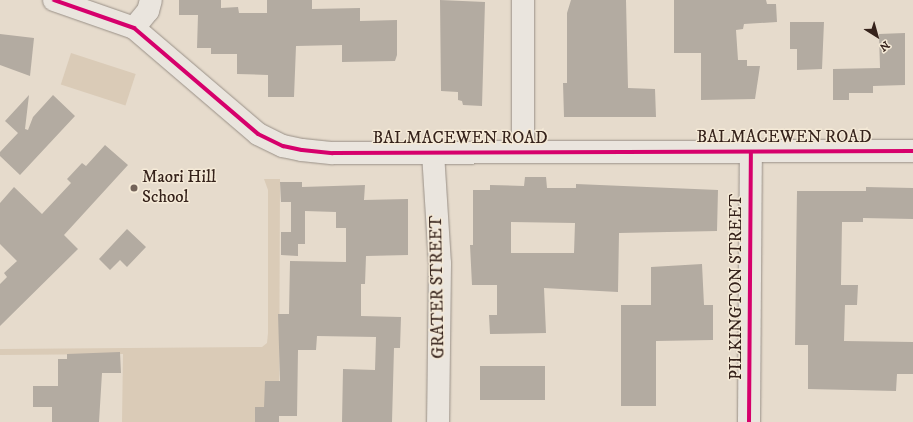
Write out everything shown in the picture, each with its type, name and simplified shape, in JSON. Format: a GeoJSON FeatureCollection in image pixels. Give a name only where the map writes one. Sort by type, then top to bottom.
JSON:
{"type":"FeatureCollection","features":[{"type":"Feature","properties":{"kind":"street","name":"BALMACEWEN ROAD"},"geometry":{"type":"LineString","coordinates":[[54,0],[134,28],[233,116],[258,134],[283,146],[333,153],[523,151],[913,151]]}},
{"type":"Feature","properties":{"kind":"street"},"geometry":{"type":"LineString","coordinates":[[134,28],[148,11],[151,0]]}},
{"type":"Feature","properties":{"kind":"street"},"geometry":{"type":"LineString","coordinates":[[523,0],[523,151]]}},
{"type":"Feature","properties":{"kind":"street","name":"PILKINGTON STREET"},"geometry":{"type":"LineString","coordinates":[[749,422],[751,152]]}},
{"type":"Feature","properties":{"kind":"street","name":"GRATER STREET"},"geometry":{"type":"LineString","coordinates":[[433,153],[440,264],[438,422]]}},
{"type":"Feature","properties":{"kind":"shaded area"},"geometry":{"type":"Polygon","coordinates":[[[71,53],[136,74],[125,105],[61,84],[71,53]]]}},
{"type":"Feature","properties":{"kind":"shaded area"},"geometry":{"type":"Polygon","coordinates":[[[264,179],[280,179],[279,422],[122,422],[123,354],[0,355],[0,349],[262,347],[267,343],[268,333],[268,190],[264,179]]]}},
{"type":"Feature","properties":{"kind":"building"},"geometry":{"type":"Polygon","coordinates":[[[179,0],[221,0],[221,8],[238,7],[239,13],[267,13],[267,0],[312,0],[312,9],[360,8],[360,21],[397,20],[397,55],[395,61],[342,62],[342,45],[296,46],[294,97],[268,97],[268,75],[237,74],[237,54],[211,54],[211,48],[197,48],[198,15],[179,15],[179,0]]]}},
{"type":"Feature","properties":{"kind":"building"},"geometry":{"type":"Polygon","coordinates":[[[440,0],[485,2],[482,106],[463,105],[462,101],[458,100],[458,92],[441,91],[440,0]]]}},
{"type":"Feature","properties":{"kind":"building"},"geometry":{"type":"Polygon","coordinates":[[[571,0],[626,0],[628,88],[655,89],[656,117],[564,117],[563,83],[567,83],[567,13],[571,0]]]}},
{"type":"Feature","properties":{"kind":"building"},"geometry":{"type":"Polygon","coordinates":[[[674,0],[766,0],[767,4],[776,4],[777,22],[744,24],[743,29],[736,30],[738,60],[747,60],[747,66],[760,66],[755,99],[701,100],[701,53],[674,53],[674,0]]]}},
{"type":"Feature","properties":{"kind":"building"},"geometry":{"type":"Polygon","coordinates":[[[790,22],[824,22],[822,69],[797,70],[797,49],[790,49],[790,22]]]}},
{"type":"Feature","properties":{"kind":"building"},"geometry":{"type":"Polygon","coordinates":[[[905,33],[905,85],[873,86],[873,93],[849,93],[849,100],[833,100],[833,69],[880,68],[879,34],[905,33]]]}},
{"type":"Feature","properties":{"kind":"building"},"geometry":{"type":"Polygon","coordinates":[[[0,34],[34,38],[30,76],[0,65],[0,34]]]}},
{"type":"Feature","properties":{"kind":"building"},"geometry":{"type":"Polygon","coordinates":[[[29,95],[25,129],[28,130],[33,117],[53,95],[75,116],[20,175],[0,156],[0,152],[18,133],[5,121],[29,95]]]}},
{"type":"Feature","properties":{"kind":"building"},"geometry":{"type":"Polygon","coordinates":[[[105,145],[128,165],[64,235],[78,249],[0,326],[0,284],[7,277],[4,273],[17,261],[0,244],[0,203],[14,187],[42,214],[71,183],[67,179],[82,163],[86,166],[105,145]]]}},
{"type":"Feature","properties":{"kind":"building"},"geometry":{"type":"Polygon","coordinates":[[[525,177],[546,177],[547,188],[576,188],[576,184],[718,190],[717,231],[619,233],[618,292],[544,288],[546,333],[490,334],[489,315],[497,315],[497,285],[472,285],[470,245],[473,245],[473,190],[490,190],[490,185],[524,186],[525,177]],[[511,222],[511,253],[574,253],[575,223],[511,222]]]}},
{"type":"Feature","properties":{"kind":"building"},"geometry":{"type":"Polygon","coordinates":[[[280,182],[302,182],[302,187],[365,185],[364,200],[408,199],[408,255],[366,256],[365,284],[361,284],[361,316],[401,317],[400,348],[394,348],[392,422],[342,422],[343,369],[375,370],[376,337],[317,336],[316,350],[298,350],[297,416],[279,416],[279,422],[255,422],[255,407],[264,407],[265,381],[280,381],[278,314],[289,314],[290,261],[346,262],[346,228],[336,228],[336,212],[305,211],[305,244],[298,244],[298,256],[281,255],[281,232],[291,232],[291,202],[281,202],[280,182]]]}},
{"type":"Feature","properties":{"kind":"building"},"geometry":{"type":"Polygon","coordinates":[[[866,187],[913,188],[913,219],[863,218],[863,222],[842,222],[841,285],[858,285],[857,305],[845,305],[844,341],[913,342],[913,374],[897,374],[896,391],[808,389],[808,345],[795,345],[797,191],[866,191],[866,187]]]}},
{"type":"Feature","properties":{"kind":"building"},"geometry":{"type":"Polygon","coordinates":[[[127,229],[146,247],[127,267],[120,260],[110,270],[99,259],[127,229]]]}},
{"type":"Feature","properties":{"kind":"building"},"geometry":{"type":"Polygon","coordinates":[[[702,264],[704,305],[713,305],[713,340],[656,341],[656,406],[621,406],[621,305],[651,305],[651,267],[702,264]]]}},
{"type":"Feature","properties":{"kind":"building"},"geometry":{"type":"Polygon","coordinates":[[[120,352],[121,373],[102,373],[99,422],[52,422],[52,407],[33,407],[33,386],[58,386],[58,359],[67,359],[67,354],[120,352]]]}},
{"type":"Feature","properties":{"kind":"building"},"geometry":{"type":"Polygon","coordinates":[[[480,366],[545,366],[545,400],[480,400],[480,366]]]}},
{"type":"Feature","properties":{"kind":"cycle path"},"geometry":{"type":"LineString","coordinates":[[54,0],[134,28],[258,134],[283,146],[302,150],[333,153],[913,151]]}},
{"type":"Feature","properties":{"kind":"cycle path"},"geometry":{"type":"LineString","coordinates":[[749,422],[751,152]]}},
{"type":"Feature","properties":{"kind":"place","name":"Maori Hill School"},"geometry":{"type":"Point","coordinates":[134,188]}}]}
